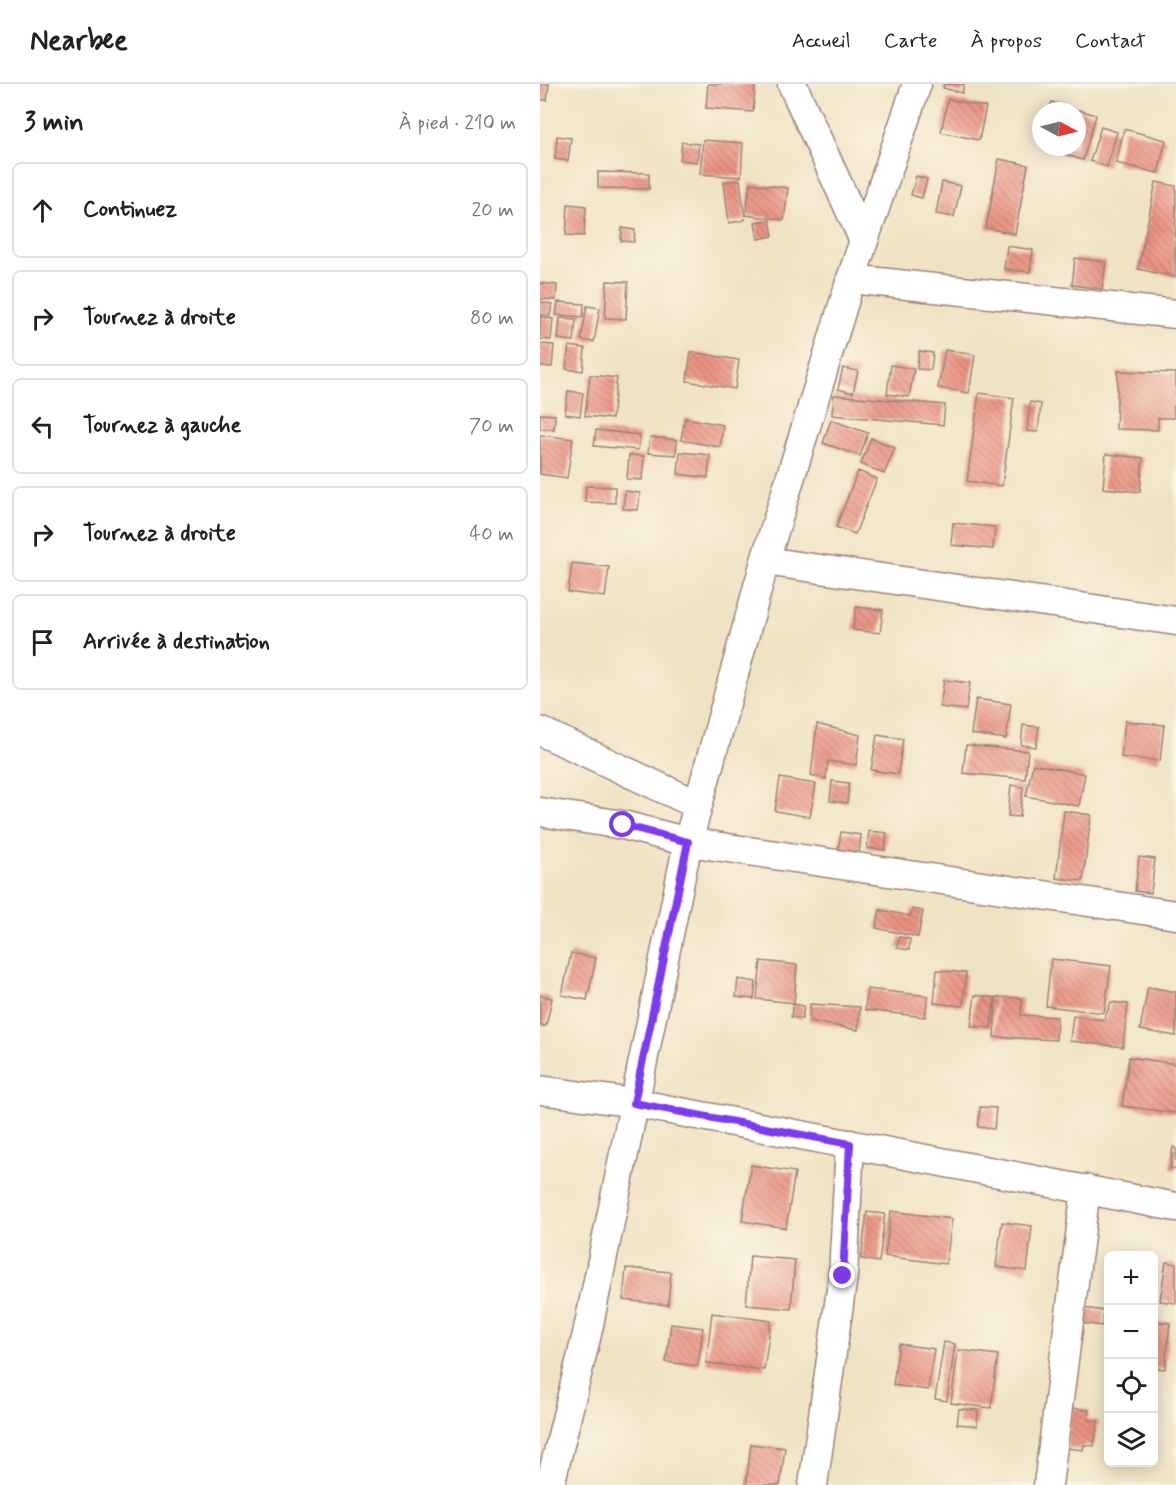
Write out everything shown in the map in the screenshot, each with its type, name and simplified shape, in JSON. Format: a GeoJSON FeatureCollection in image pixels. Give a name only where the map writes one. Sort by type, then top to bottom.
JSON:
{"type":"FeatureCollection","features":[{"type":"Feature","properties":{"kind":"street"},"geometry":{"type":"LineString","coordinates":[[792,84],[864,241]]}},
{"type":"Feature","properties":{"kind":"street"},"geometry":{"type":"LineString","coordinates":[[550,1485],[587,1334],[688,842],[765,561],[851,279],[917,84]]}},
{"type":"Feature","properties":{"kind":"street"},"geometry":{"type":"LineString","coordinates":[[851,279],[1176,314]]}},
{"type":"Feature","properties":{"kind":"street"},"geometry":{"type":"LineString","coordinates":[[765,561],[1176,621]]}},
{"type":"Feature","properties":{"kind":"street"},"geometry":{"type":"LineString","coordinates":[[540,731],[698,805]]}},
{"type":"Feature","properties":{"kind":"street"},"geometry":{"type":"LineString","coordinates":[[540,812],[623,825],[688,842],[1176,915]]}},
{"type":"Feature","properties":{"kind":"street"},"geometry":{"type":"LineString","coordinates":[[540,1090],[634,1103],[1176,1207]]}},
{"type":"Feature","properties":{"kind":"street"},"geometry":{"type":"LineString","coordinates":[[813,1485],[843,1276],[850,1144]]}},
{"type":"Feature","properties":{"kind":"street"},"geometry":{"type":"LineString","coordinates":[[1048,1485],[1086,1189]]}},
{"type":"Feature","properties":{"kind":"building"},"geometry":{"type":"Polygon","coordinates":[[[540,84],[549,84],[547,100],[540,100],[540,84]]]}},
{"type":"Feature","properties":{"kind":"building"},"geometry":{"type":"Polygon","coordinates":[[[708,84],[755,84],[753,112],[706,108],[708,84]]]}},
{"type":"Feature","properties":{"kind":"building"},"geometry":{"type":"Polygon","coordinates":[[[944,84],[964,84],[962,93],[943,88],[944,84]]]}},
{"type":"Feature","properties":{"kind":"building"},"geometry":{"type":"Polygon","coordinates":[[[948,99],[986,107],[979,140],[941,132],[948,99]]]}},
{"type":"Feature","properties":{"kind":"building"},"geometry":{"type":"Polygon","coordinates":[[[1086,112],[1096,115],[1086,150],[1086,112]]]}},
{"type":"Feature","properties":{"kind":"building"},"geometry":{"type":"Polygon","coordinates":[[[1101,127],[1117,132],[1107,167],[1090,161],[1101,127]]]}},
{"type":"Feature","properties":{"kind":"building"},"geometry":{"type":"Polygon","coordinates":[[[1124,129],[1166,140],[1158,173],[1116,163],[1124,129]]]}},
{"type":"Feature","properties":{"kind":"building"},"geometry":{"type":"Polygon","coordinates":[[[557,136],[571,138],[568,161],[555,159],[557,136]]]}},
{"type":"Feature","properties":{"kind":"building"},"geometry":{"type":"Polygon","coordinates":[[[703,140],[743,143],[741,177],[700,174],[703,140]]]}},
{"type":"Feature","properties":{"kind":"building"},"geometry":{"type":"Polygon","coordinates":[[[682,142],[699,144],[697,162],[680,160],[682,142]]]}},
{"type":"Feature","properties":{"kind":"building"},"geometry":{"type":"Polygon","coordinates":[[[1069,156],[1084,156],[1083,160],[1069,156]]]}},
{"type":"Feature","properties":{"kind":"building"},"geometry":{"type":"Polygon","coordinates":[[[999,159],[1028,165],[1015,234],[986,228],[999,159]]]}},
{"type":"Feature","properties":{"kind":"building"},"geometry":{"type":"Polygon","coordinates":[[[598,172],[649,173],[649,189],[598,188],[598,172]]]}},
{"type":"Feature","properties":{"kind":"building"},"geometry":{"type":"Polygon","coordinates":[[[916,176],[927,179],[922,198],[911,195],[916,176]]]}},
{"type":"Feature","properties":{"kind":"building"},"geometry":{"type":"Polygon","coordinates":[[[740,180],[745,220],[729,223],[724,182],[740,180]]]}},
{"type":"Feature","properties":{"kind":"building"},"geometry":{"type":"Polygon","coordinates":[[[942,182],[961,186],[954,217],[936,214],[942,182]]]}},
{"type":"Feature","properties":{"kind":"building"},"geometry":{"type":"Polygon","coordinates":[[[1156,182],[1176,186],[1175,277],[1138,269],[1156,182]]]}},
{"type":"Feature","properties":{"kind":"building"},"geometry":{"type":"Polygon","coordinates":[[[750,183],[788,188],[784,220],[746,215],[750,183]]]}},
{"type":"Feature","properties":{"kind":"building"},"geometry":{"type":"Polygon","coordinates":[[[568,204],[586,206],[584,236],[566,235],[568,204]]]}},
{"type":"Feature","properties":{"kind":"building"},"geometry":{"type":"Polygon","coordinates":[[[770,220],[773,236],[758,239],[755,222],[770,220]]]}},
{"type":"Feature","properties":{"kind":"building"},"geometry":{"type":"Polygon","coordinates":[[[622,228],[635,230],[634,242],[621,241],[622,228]]]}},
{"type":"Feature","properties":{"kind":"building"},"geometry":{"type":"Polygon","coordinates":[[[1007,246],[1033,250],[1030,272],[1004,269],[1007,246]]]}},
{"type":"Feature","properties":{"kind":"building"},"geometry":{"type":"Polygon","coordinates":[[[1075,258],[1106,262],[1102,289],[1072,285],[1075,258]]]}},
{"type":"Feature","properties":{"kind":"building"},"geometry":{"type":"Polygon","coordinates":[[[607,281],[628,282],[626,319],[605,318],[607,281]]]}},
{"type":"Feature","properties":{"kind":"building"},"geometry":{"type":"Polygon","coordinates":[[[540,283],[557,285],[556,300],[540,299],[540,283]]]}},
{"type":"Feature","properties":{"kind":"building"},"geometry":{"type":"Polygon","coordinates":[[[540,302],[552,304],[550,316],[540,315],[540,302]]]}},
{"type":"Feature","properties":{"kind":"building"},"geometry":{"type":"Polygon","coordinates":[[[558,302],[584,304],[583,317],[556,315],[558,302]]]}},
{"type":"Feature","properties":{"kind":"building"},"geometry":{"type":"Polygon","coordinates":[[[587,306],[600,308],[594,342],[581,340],[587,306]]]}},
{"type":"Feature","properties":{"kind":"building"},"geometry":{"type":"Polygon","coordinates":[[[540,317],[553,319],[551,340],[540,339],[540,317]]]}},
{"type":"Feature","properties":{"kind":"building"},"geometry":{"type":"Polygon","coordinates":[[[560,318],[576,319],[574,341],[558,339],[560,318]]]}},
{"type":"Feature","properties":{"kind":"building"},"geometry":{"type":"Polygon","coordinates":[[[540,344],[554,345],[552,367],[540,366],[540,344]]]}},
{"type":"Feature","properties":{"kind":"building"},"geometry":{"type":"Polygon","coordinates":[[[569,346],[585,348],[583,371],[566,369],[569,346]]]}},
{"type":"Feature","properties":{"kind":"building"},"geometry":{"type":"Polygon","coordinates":[[[945,350],[975,355],[969,393],[938,388],[945,350]]]}},
{"type":"Feature","properties":{"kind":"building"},"geometry":{"type":"Polygon","coordinates":[[[919,351],[933,353],[931,370],[917,369],[919,351]]]}},
{"type":"Feature","properties":{"kind":"building"},"geometry":{"type":"Polygon","coordinates":[[[691,352],[739,360],[735,389],[687,381],[691,352]]]}},
{"type":"Feature","properties":{"kind":"building"},"geometry":{"type":"Polygon","coordinates":[[[891,365],[914,369],[909,397],[887,394],[891,365]]]}},
{"type":"Feature","properties":{"kind":"building"},"geometry":{"type":"Polygon","coordinates":[[[843,368],[858,371],[853,393],[838,389],[843,368]]]}},
{"type":"Feature","properties":{"kind":"building"},"geometry":{"type":"Polygon","coordinates":[[[1118,371],[1176,373],[1174,418],[1158,418],[1158,430],[1116,429],[1118,371]]]}},
{"type":"Feature","properties":{"kind":"building"},"geometry":{"type":"Polygon","coordinates":[[[590,375],[617,378],[612,419],[585,416],[590,375]]]}},
{"type":"Feature","properties":{"kind":"building"},"geometry":{"type":"Polygon","coordinates":[[[568,391],[583,393],[580,416],[565,414],[568,391]]]}},
{"type":"Feature","properties":{"kind":"building"},"geometry":{"type":"Polygon","coordinates":[[[979,393],[1014,398],[1002,486],[967,481],[979,393]]]}},
{"type":"Feature","properties":{"kind":"building"},"geometry":{"type":"Polygon","coordinates":[[[834,395],[945,405],[943,425],[832,415],[834,395]]]}},
{"type":"Feature","properties":{"kind":"building"},"geometry":{"type":"Polygon","coordinates":[[[1030,402],[1041,404],[1038,432],[1027,431],[1030,402]]]}},
{"type":"Feature","properties":{"kind":"building"},"geometry":{"type":"Polygon","coordinates":[[[540,414],[555,415],[554,429],[540,429],[540,414]]]}},
{"type":"Feature","properties":{"kind":"building"},"geometry":{"type":"Polygon","coordinates":[[[685,418],[723,425],[720,447],[681,440],[685,418]]]}},
{"type":"Feature","properties":{"kind":"building"},"geometry":{"type":"Polygon","coordinates":[[[831,420],[868,433],[860,456],[823,443],[831,420]]]}},
{"type":"Feature","properties":{"kind":"building"},"geometry":{"type":"Polygon","coordinates":[[[596,430],[640,435],[638,450],[594,446],[596,430]]]}},
{"type":"Feature","properties":{"kind":"building"},"geometry":{"type":"Polygon","coordinates":[[[540,435],[573,439],[567,478],[540,474],[540,435]]]}},
{"type":"Feature","properties":{"kind":"building"},"geometry":{"type":"Polygon","coordinates":[[[650,437],[677,440],[676,455],[648,453],[650,437]]]}},
{"type":"Feature","properties":{"kind":"building"},"geometry":{"type":"Polygon","coordinates":[[[871,438],[895,448],[884,474],[861,464],[871,438]]]}},
{"type":"Feature","properties":{"kind":"building"},"geometry":{"type":"Polygon","coordinates":[[[680,452],[710,455],[708,478],[678,474],[680,452]]]}},
{"type":"Feature","properties":{"kind":"building"},"geometry":{"type":"Polygon","coordinates":[[[1106,454],[1143,458],[1140,492],[1103,488],[1106,454]]]}},
{"type":"Feature","properties":{"kind":"building"},"geometry":{"type":"Polygon","coordinates":[[[629,455],[644,456],[642,480],[627,479],[629,455]]]}},
{"type":"Feature","properties":{"kind":"building"},"geometry":{"type":"Polygon","coordinates":[[[858,471],[877,479],[855,534],[836,527],[858,471]]]}},
{"type":"Feature","properties":{"kind":"building"},"geometry":{"type":"Polygon","coordinates":[[[586,486],[615,487],[615,503],[585,502],[586,486]]]}},
{"type":"Feature","properties":{"kind":"building"},"geometry":{"type":"Polygon","coordinates":[[[625,491],[640,493],[638,510],[623,509],[625,491]]]}},
{"type":"Feature","properties":{"kind":"building"},"geometry":{"type":"Polygon","coordinates":[[[953,523],[995,527],[993,549],[951,545],[953,523]]]}},
{"type":"Feature","properties":{"kind":"building"},"geometry":{"type":"Polygon","coordinates":[[[572,563],[609,567],[605,597],[568,592],[572,563]]]}},
{"type":"Feature","properties":{"kind":"building"},"geometry":{"type":"Polygon","coordinates":[[[856,607],[883,610],[880,633],[853,630],[856,607]]]}},
{"type":"Feature","properties":{"kind":"building"},"geometry":{"type":"Polygon","coordinates":[[[944,680],[970,683],[966,710],[940,707],[944,680]]]}},
{"type":"Feature","properties":{"kind":"building"},"geometry":{"type":"Polygon","coordinates":[[[976,699],[1011,704],[1006,739],[971,734],[976,699]]]}},
{"type":"Feature","properties":{"kind":"building"},"geometry":{"type":"Polygon","coordinates":[[[1125,721],[1164,725],[1160,761],[1121,757],[1125,721]]]}},
{"type":"Feature","properties":{"kind":"building"},"geometry":{"type":"Polygon","coordinates":[[[817,724],[860,735],[856,765],[828,761],[826,779],[811,775],[817,724]]]}},
{"type":"Feature","properties":{"kind":"building"},"geometry":{"type":"Polygon","coordinates":[[[1023,725],[1039,727],[1036,747],[1021,745],[1023,725]]]}},
{"type":"Feature","properties":{"kind":"building"},"geometry":{"type":"Polygon","coordinates":[[[877,735],[903,739],[898,774],[871,770],[877,735]]]}},
{"type":"Feature","properties":{"kind":"building"},"geometry":{"type":"Polygon","coordinates":[[[966,745],[1028,751],[1025,779],[963,773],[966,745]]]}},
{"type":"Feature","properties":{"kind":"building"},"geometry":{"type":"Polygon","coordinates":[[[1033,764],[1085,774],[1079,806],[1026,796],[1033,764]]]}},
{"type":"Feature","properties":{"kind":"building"},"geometry":{"type":"Polygon","coordinates":[[[780,778],[816,784],[810,817],[775,811],[780,778]]]}},
{"type":"Feature","properties":{"kind":"building"},"geometry":{"type":"Polygon","coordinates":[[[832,781],[849,783],[847,803],[830,801],[832,781]]]}},
{"type":"Feature","properties":{"kind":"building"},"geometry":{"type":"Polygon","coordinates":[[[1011,785],[1023,787],[1020,817],[1008,816],[1011,785]]]}},
{"type":"Feature","properties":{"kind":"building"},"geometry":{"type":"Polygon","coordinates":[[[1064,811],[1091,815],[1083,881],[1056,878],[1064,811]]]}},
{"type":"Feature","properties":{"kind":"building"},"geometry":{"type":"Polygon","coordinates":[[[869,831],[887,833],[885,850],[867,848],[869,831]]]}},
{"type":"Feature","properties":{"kind":"building"},"geometry":{"type":"Polygon","coordinates":[[[841,832],[861,835],[859,854],[838,851],[841,832]]]}},
{"type":"Feature","properties":{"kind":"building"},"geometry":{"type":"Polygon","coordinates":[[[1139,857],[1155,859],[1151,893],[1135,891],[1139,857]]]}},
{"type":"Feature","properties":{"kind":"building"},"geometry":{"type":"Polygon","coordinates":[[[912,909],[923,911],[918,937],[876,928],[880,910],[910,916],[912,909]]]}},
{"type":"Feature","properties":{"kind":"building"},"geometry":{"type":"Polygon","coordinates":[[[899,937],[910,939],[909,950],[897,948],[899,937]]]}},
{"type":"Feature","properties":{"kind":"building"},"geometry":{"type":"Polygon","coordinates":[[[571,953],[596,958],[587,1000],[562,995],[571,953]]]}},
{"type":"Feature","properties":{"kind":"building"},"geometry":{"type":"Polygon","coordinates":[[[1051,959],[1111,966],[1104,1013],[1046,1006],[1051,959]]]}},
{"type":"Feature","properties":{"kind":"building"},"geometry":{"type":"Polygon","coordinates":[[[761,961],[797,965],[794,1003],[757,999],[761,961]]]}},
{"type":"Feature","properties":{"kind":"building"},"geometry":{"type":"Polygon","coordinates":[[[937,970],[966,973],[963,1006],[934,1003],[937,970]]]}},
{"type":"Feature","properties":{"kind":"building"},"geometry":{"type":"Polygon","coordinates":[[[738,979],[756,982],[754,999],[736,997],[738,979]]]}},
{"type":"Feature","properties":{"kind":"building"},"geometry":{"type":"Polygon","coordinates":[[[1148,987],[1176,992],[1176,1036],[1140,1030],[1148,987]]]}},
{"type":"Feature","properties":{"kind":"building"},"geometry":{"type":"Polygon","coordinates":[[[867,989],[928,996],[925,1017],[865,1010],[867,989]]]}},
{"type":"Feature","properties":{"kind":"building"},"geometry":{"type":"Polygon","coordinates":[[[540,995],[552,998],[546,1026],[540,1025],[540,995]]]}},
{"type":"Feature","properties":{"kind":"building"},"geometry":{"type":"Polygon","coordinates":[[[975,995],[995,998],[991,1028],[971,1026],[975,995]]]}},
{"type":"Feature","properties":{"kind":"building"},"geometry":{"type":"Polygon","coordinates":[[[996,997],[1022,998],[1021,1015],[1057,1017],[1056,1040],[994,1037],[996,997]]]}},
{"type":"Feature","properties":{"kind":"building"},"geometry":{"type":"Polygon","coordinates":[[[1111,1002],[1128,1004],[1123,1047],[1070,1041],[1073,1016],[1104,1020],[1111,1002]]]}},
{"type":"Feature","properties":{"kind":"building"},"geometry":{"type":"Polygon","coordinates":[[[793,1004],[804,1006],[802,1019],[791,1017],[793,1004]]]}},
{"type":"Feature","properties":{"kind":"building"},"geometry":{"type":"Polygon","coordinates":[[[810,1004],[860,1007],[858,1030],[809,1021],[810,1004]]]}},
{"type":"Feature","properties":{"kind":"building"},"geometry":{"type":"Polygon","coordinates":[[[1129,1057],[1176,1064],[1176,1113],[1122,1106],[1129,1057]]]}},
{"type":"Feature","properties":{"kind":"building"},"geometry":{"type":"Polygon","coordinates":[[[980,1107],[996,1108],[994,1129],[978,1127],[980,1107]]]}},
{"type":"Feature","properties":{"kind":"building"},"geometry":{"type":"Polygon","coordinates":[[[1173,1147],[1176,1148],[1176,1169],[1170,1168],[1173,1147]]]}},
{"type":"Feature","properties":{"kind":"building"},"geometry":{"type":"Polygon","coordinates":[[[751,1165],[795,1172],[786,1228],[742,1221],[751,1165]]]}},
{"type":"Feature","properties":{"kind":"building"},"geometry":{"type":"Polygon","coordinates":[[[891,1211],[952,1219],[946,1264],[885,1256],[891,1211]]]}},
{"type":"Feature","properties":{"kind":"building"},"geometry":{"type":"Polygon","coordinates":[[[867,1212],[885,1214],[879,1262],[861,1259],[867,1212]]]}},
{"type":"Feature","properties":{"kind":"building"},"geometry":{"type":"Polygon","coordinates":[[[1002,1222],[1032,1226],[1027,1271],[996,1267],[1002,1222]]]}},
{"type":"Feature","properties":{"kind":"building"},"geometry":{"type":"Polygon","coordinates":[[[750,1256],[795,1260],[791,1309],[746,1305],[750,1256]]]}},
{"type":"Feature","properties":{"kind":"building"},"geometry":{"type":"Polygon","coordinates":[[[1166,1262],[1176,1264],[1176,1303],[1160,1301],[1166,1262]]]}},
{"type":"Feature","properties":{"kind":"building"},"geometry":{"type":"Polygon","coordinates":[[[626,1268],[671,1272],[668,1305],[623,1300],[626,1268]]]}},
{"type":"Feature","properties":{"kind":"building"},"geometry":{"type":"Polygon","coordinates":[[[1084,1308],[1104,1311],[1102,1326],[1081,1323],[1084,1308]]]}},
{"type":"Feature","properties":{"kind":"building"},"geometry":{"type":"Polygon","coordinates":[[[712,1313],[771,1321],[764,1370],[706,1363],[712,1313]]]}},
{"type":"Feature","properties":{"kind":"building"},"geometry":{"type":"Polygon","coordinates":[[[1158,1322],[1170,1323],[1165,1369],[1158,1368],[1158,1322]]]}},
{"type":"Feature","properties":{"kind":"building"},"geometry":{"type":"Polygon","coordinates":[[[671,1324],[703,1328],[698,1366],[666,1362],[671,1324]]]}},
{"type":"Feature","properties":{"kind":"building"},"geometry":{"type":"Polygon","coordinates":[[[944,1342],[955,1344],[947,1401],[935,1399],[944,1342]]]}},
{"type":"Feature","properties":{"kind":"building"},"geometry":{"type":"Polygon","coordinates":[[[899,1344],[934,1349],[928,1390],[893,1385],[899,1344]]]}},
{"type":"Feature","properties":{"kind":"building"},"geometry":{"type":"Polygon","coordinates":[[[958,1350],[998,1355],[991,1408],[951,1403],[958,1350]]]}},
{"type":"Feature","properties":{"kind":"building"},"geometry":{"type":"Polygon","coordinates":[[[1071,1408],[1089,1410],[1088,1420],[1098,1421],[1094,1446],[1084,1445],[1083,1450],[1066,1448],[1071,1408]]]}},
{"type":"Feature","properties":{"kind":"building"},"geometry":{"type":"Polygon","coordinates":[[[959,1409],[978,1410],[977,1426],[957,1424],[959,1409]]]}},
{"type":"Feature","properties":{"kind":"building"},"geometry":{"type":"Polygon","coordinates":[[[751,1444],[785,1448],[780,1485],[746,1485],[751,1444]]]}},
{"type":"Feature","properties":{"kind":"route"},"geometry":{"type":"LineString","coordinates":[[623,825],[688,842],[634,1103],[850,1144],[843,1276]]}}]}
